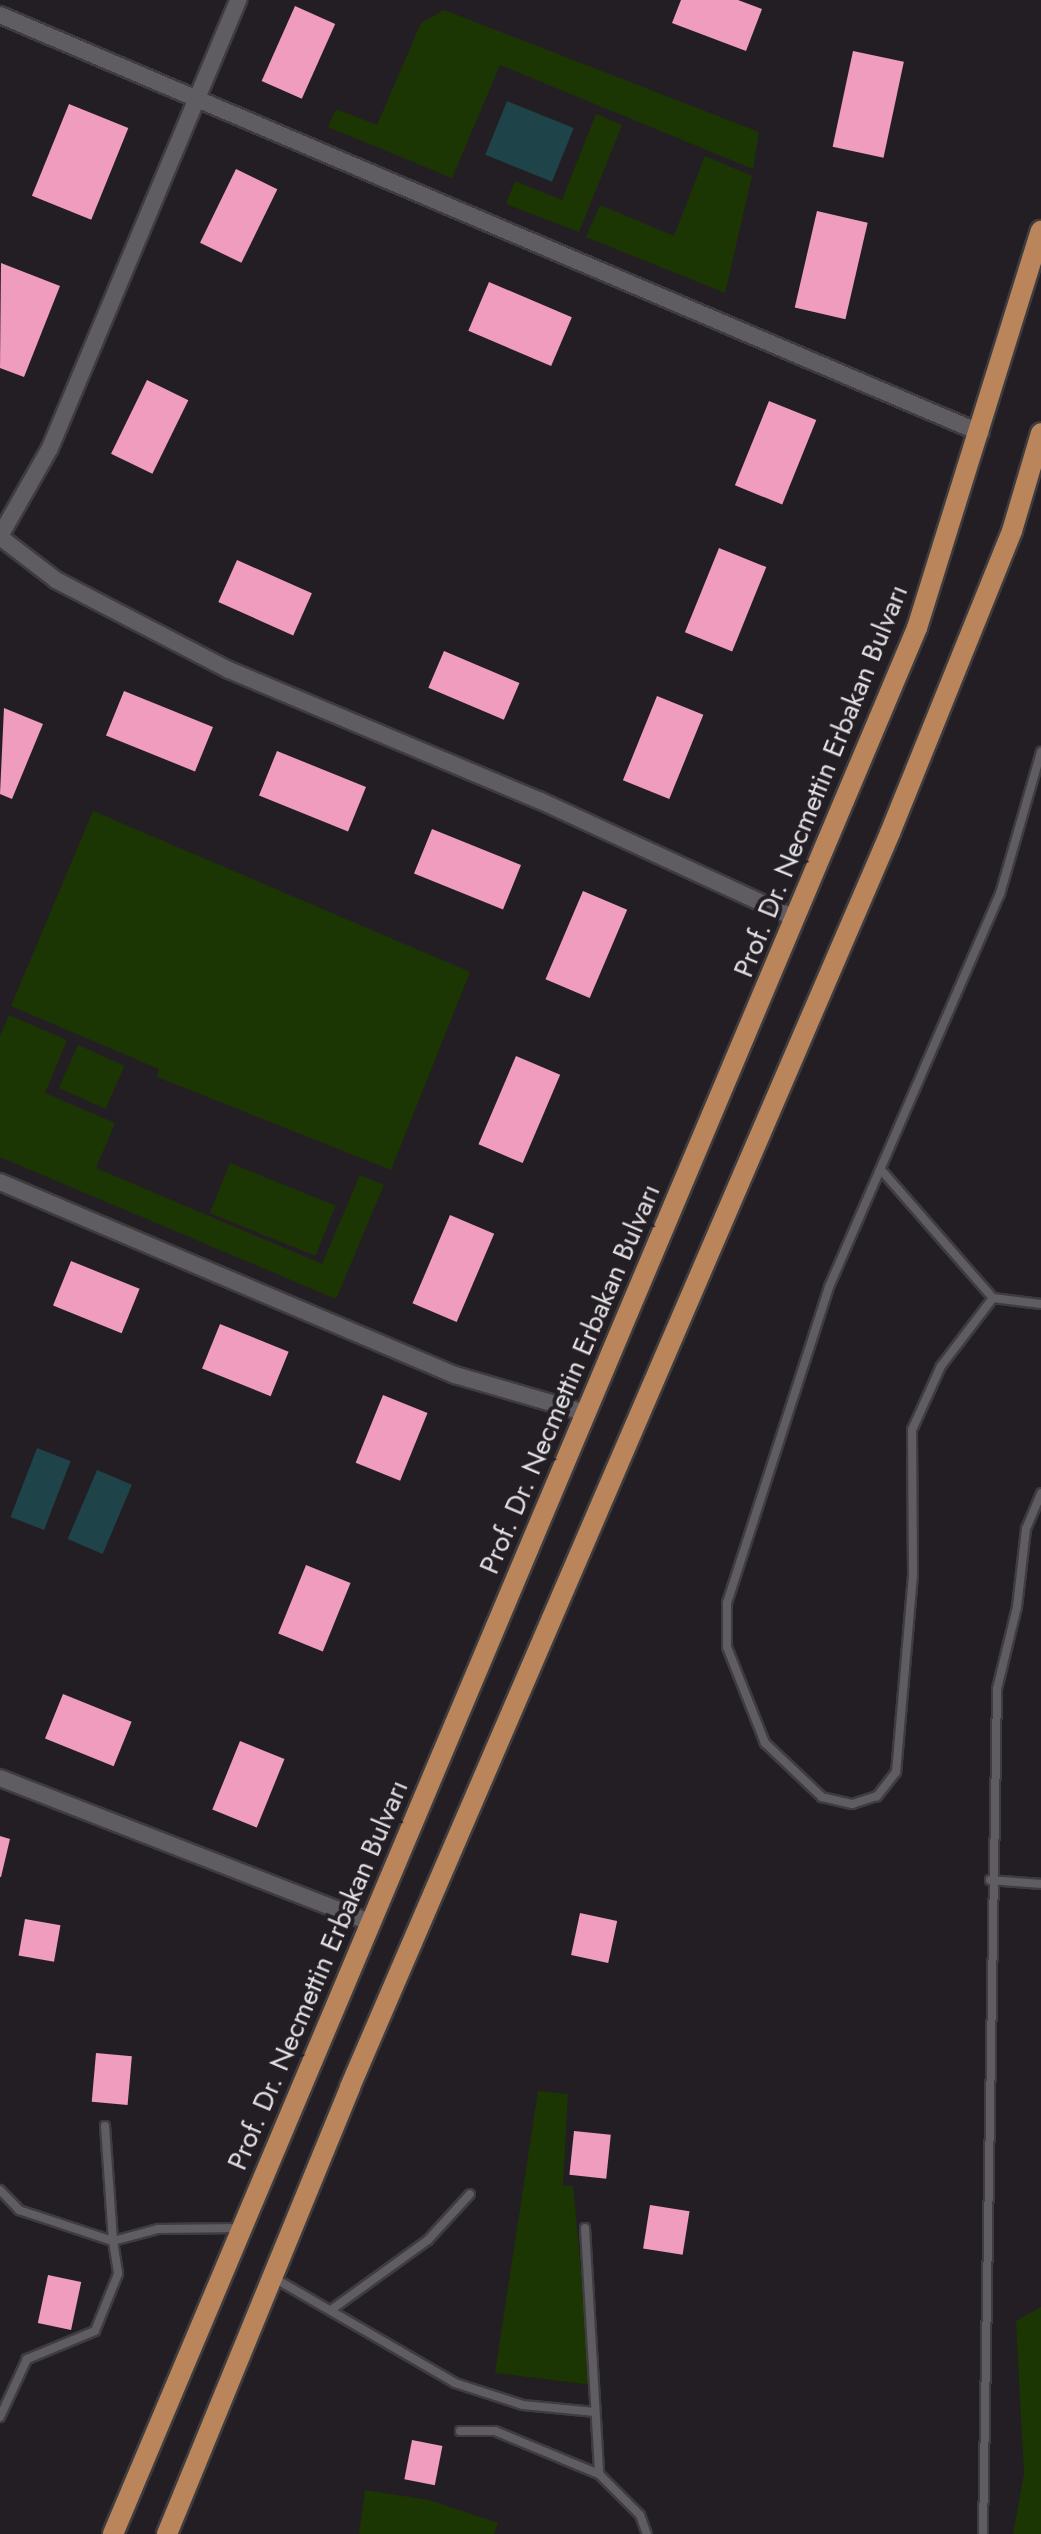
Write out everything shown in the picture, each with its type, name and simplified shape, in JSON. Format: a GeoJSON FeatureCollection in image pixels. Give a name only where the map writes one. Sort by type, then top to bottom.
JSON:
{"type":"FeatureCollection","features":[{"type":"Feature","properties":{"kind":"main road","name":"Prof. Dr. Necmettin Erbakan Bulvarı"},"geometry":{"type":"LineString","coordinates":[[113,2534],[917,628],[981,433],[1041,231]]}},
{"type":"Feature","properties":{"kind":"main road"},"geometry":{"type":"LineString","coordinates":[[167,2534],[273,2278],[896,819],[1012,531],[1041,433]]}},
{"type":"Feature","properties":{"kind":"street"},"geometry":{"type":"LineString","coordinates":[[238,0],[50,448],[0,536],[56,580],[229,670],[539,800],[796,919]]}},
{"type":"Feature","properties":{"kind":"street"},"geometry":{"type":"LineString","coordinates":[[0,15],[981,433]]}},
{"type":"Feature","properties":{"kind":"street"},"geometry":{"type":"LineString","coordinates":[[0,1182],[455,1375],[586,1413]]}},
{"type":"Feature","properties":{"kind":"street"},"geometry":{"type":"LineString","coordinates":[[0,1778],[370,1922]]}},
{"type":"Feature","properties":{"kind":"lane"},"geometry":{"type":"LineString","coordinates":[[993,1298],[941,1366],[912,1430],[913,1575],[896,1772],[877,1796],[852,1804],[822,1797],[765,1743],[727,1647],[727,1603],[829,1287],[883,1172],[1000,894],[1041,752]]}},
{"type":"Feature","properties":{"kind":"lane"},"geometry":{"type":"LineString","coordinates":[[883,1172],[993,1298],[1041,1304]]}},
{"type":"Feature","properties":{"kind":"lane"},"geometry":{"type":"LineString","coordinates":[[983,2534],[990,1880],[998,1674],[1017,1607],[1024,1537],[1041,1493]]}},
{"type":"Feature","properties":{"kind":"lane"},"geometry":{"type":"LineString","coordinates":[[990,1880],[1041,1884]]}},
{"type":"Feature","properties":{"kind":"lane"},"geometry":{"type":"LineString","coordinates":[[0,2417],[27,2359],[95,2331],[114,2298],[105,2126]]}},
{"type":"Feature","properties":{"kind":"lane"},"geometry":{"type":"LineString","coordinates":[[0,2190],[19,2210],[113,2241],[158,2229],[242,2228]]}},
{"type":"Feature","properties":{"kind":"lane"},"geometry":{"type":"LineString","coordinates":[[331,2310],[428,2240],[470,2194]]}},
{"type":"Feature","properties":{"kind":"lane"},"geometry":{"type":"LineString","coordinates":[[585,2228],[599,2474]]}},
{"type":"Feature","properties":{"kind":"lane"},"geometry":{"type":"LineString","coordinates":[[273,2278],[331,2310],[401,2358],[455,2383],[523,2405],[595,2412]]}},
{"type":"Feature","properties":{"kind":"lane"},"geometry":{"type":"LineString","coordinates":[[460,2431],[495,2431],[599,2474],[640,2515],[647,2534]]}},
{"type":"Feature","properties":{"kind":"green space"},"geometry":{"type":"Polygon","coordinates":[[[444,10],[759,132],[753,169],[500,65],[452,178],[328,127],[336,109],[377,125],[421,23],[444,10]]]}},
{"type":"Feature","properties":{"kind":"green space"},"geometry":{"type":"Polygon","coordinates":[[[596,114],[622,125],[579,232],[506,204],[515,181],[562,200],[596,114]]]}},
{"type":"Feature","properties":{"kind":"green space"},"geometry":{"type":"Polygon","coordinates":[[[705,156],[752,176],[725,293],[586,237],[600,205],[674,236],[705,156]]]}},
{"type":"Feature","properties":{"kind":"green space"},"geometry":{"type":"Polygon","coordinates":[[[93,811],[470,972],[391,1170],[157,1077],[159,1069],[11,1006],[93,811]]]}},
{"type":"Feature","properties":{"kind":"green space"},"geometry":{"type":"Polygon","coordinates":[[[9,1015],[67,1040],[45,1093],[115,1123],[96,1168],[322,1264],[360,1175],[384,1185],[336,1299],[0,1157],[0,1036],[9,1015]]]}},
{"type":"Feature","properties":{"kind":"green space"},"geometry":{"type":"Polygon","coordinates":[[[78,1045],[125,1066],[105,1109],[59,1088],[78,1045]]]}},
{"type":"Feature","properties":{"kind":"green space"},"geometry":{"type":"Polygon","coordinates":[[[230,1163],[336,1206],[315,1256],[210,1213],[230,1163]]]}},
{"type":"Feature","properties":{"kind":"green space"},"geometry":{"type":"Polygon","coordinates":[[[538,2091],[568,2094],[563,2186],[573,2186],[592,2385],[495,2373],[538,2091]]]}},
{"type":"Feature","properties":{"kind":"green space"},"geometry":{"type":"Polygon","coordinates":[[[1041,2307],[1041,2534],[1013,2534],[1024,2474],[1016,2321],[1041,2307]]]}},
{"type":"Feature","properties":{"kind":"green space"},"geometry":{"type":"Polygon","coordinates":[[[365,2490],[429,2500],[498,2523],[494,2534],[359,2534],[365,2490]]]}},
{"type":"Feature","properties":{"kind":"water"},"geometry":{"type":"Polygon","coordinates":[[[507,101],[574,128],[552,182],[485,155],[507,101]]]}},
{"type":"Feature","properties":{"kind":"water"},"geometry":{"type":"Polygon","coordinates":[[[37,1448],[71,1461],[44,1530],[10,1517],[37,1448]]]}},
{"type":"Feature","properties":{"kind":"water"},"geometry":{"type":"Polygon","coordinates":[[[97,1470],[132,1485],[103,1554],[68,1539],[97,1470]]]}},
{"type":"Feature","properties":{"kind":"building"},"geometry":{"type":"Polygon","coordinates":[[[681,0],[738,0],[762,9],[746,51],[672,23],[681,0]]]}},
{"type":"Feature","properties":{"kind":"building"},"geometry":{"type":"Polygon","coordinates":[[[295,6],[335,24],[302,99],[262,81],[295,6]]]}},
{"type":"Feature","properties":{"kind":"building"},"geometry":{"type":"Polygon","coordinates":[[[853,51],[904,62],[883,158],[833,147],[853,51]]]}},
{"type":"Feature","properties":{"kind":"building"},"geometry":{"type":"Polygon","coordinates":[[[69,104],[128,128],[91,220],[32,196],[69,104]]]}},
{"type":"Feature","properties":{"kind":"building"},"geometry":{"type":"Polygon","coordinates":[[[236,169],[277,189],[241,263],[200,243],[236,169]]]}},
{"type":"Feature","properties":{"kind":"building"},"geometry":{"type":"Polygon","coordinates":[[[817,211],[868,223],[845,319],[795,307],[817,211]]]}},
{"type":"Feature","properties":{"kind":"building"},"geometry":{"type":"Polygon","coordinates":[[[1,263],[60,286],[24,377],[0,368],[1,263]]]}},
{"type":"Feature","properties":{"kind":"building"},"geometry":{"type":"Polygon","coordinates":[[[489,282],[572,317],[551,366],[468,331],[489,282]]]}},
{"type":"Feature","properties":{"kind":"building"},"geometry":{"type":"Polygon","coordinates":[[[147,380],[188,400],[152,474],[111,454],[147,380]]]}},
{"type":"Feature","properties":{"kind":"building"},"geometry":{"type":"Polygon","coordinates":[[[769,401],[816,420],[782,504],[735,485],[769,401]]]}},
{"type":"Feature","properties":{"kind":"building"},"geometry":{"type":"Polygon","coordinates":[[[719,548],[766,567],[732,651],[685,632],[719,548]]]}},
{"type":"Feature","properties":{"kind":"building"},"geometry":{"type":"Polygon","coordinates":[[[237,560],[312,593],[293,635],[218,602],[237,560]]]}},
{"type":"Feature","properties":{"kind":"building"},"geometry":{"type":"Polygon","coordinates":[[[444,651],[519,683],[504,720],[428,688],[444,651]]]}},
{"type":"Feature","properties":{"kind":"building"},"geometry":{"type":"Polygon","coordinates":[[[124,691],[213,727],[195,771],[106,736],[124,691]]]}},
{"type":"Feature","properties":{"kind":"building"},"geometry":{"type":"Polygon","coordinates":[[[657,696],[703,715],[669,799],[623,780],[657,696]]]}},
{"type":"Feature","properties":{"kind":"building"},"geometry":{"type":"Polygon","coordinates":[[[4,708],[43,724],[12,799],[0,794],[4,708]]]}},
{"type":"Feature","properties":{"kind":"building"},"geometry":{"type":"Polygon","coordinates":[[[277,751],[366,787],[348,831],[259,796],[277,751]]]}},
{"type":"Feature","properties":{"kind":"building"},"geometry":{"type":"Polygon","coordinates":[[[432,829],[521,865],[503,909],[414,874],[432,829]]]}},
{"type":"Feature","properties":{"kind":"building"},"geometry":{"type":"Polygon","coordinates":[[[583,891],[627,910],[590,998],[545,979],[583,891]]]}},
{"type":"Feature","properties":{"kind":"building"},"geometry":{"type":"Polygon","coordinates":[[[516,1056],[560,1075],[523,1163],[478,1144],[516,1056]]]}},
{"type":"Feature","properties":{"kind":"building"},"geometry":{"type":"Polygon","coordinates":[[[450,1215],[494,1234],[457,1322],[412,1303],[450,1215]]]}},
{"type":"Feature","properties":{"kind":"building"},"geometry":{"type":"Polygon","coordinates":[[[71,1261],[140,1289],[122,1333],[53,1306],[71,1261]]]}},
{"type":"Feature","properties":{"kind":"building"},"geometry":{"type":"Polygon","coordinates":[[[220,1324],[289,1352],[271,1396],[202,1369],[220,1324]]]}},
{"type":"Feature","properties":{"kind":"building"},"geometry":{"type":"Polygon","coordinates":[[[383,1395],[428,1413],[400,1481],[356,1463],[383,1395]]]}},
{"type":"Feature","properties":{"kind":"building"},"geometry":{"type":"Polygon","coordinates":[[[306,1565],[351,1583],[323,1652],[278,1634],[306,1565]]]}},
{"type":"Feature","properties":{"kind":"building"},"geometry":{"type":"Polygon","coordinates":[[[63,1694],[132,1722],[114,1766],[45,1739],[63,1694]]]}},
{"type":"Feature","properties":{"kind":"building"},"geometry":{"type":"Polygon","coordinates":[[[240,1741],[285,1759],[257,1828],[212,1810],[240,1741]]]}},
{"type":"Feature","properties":{"kind":"building"},"geometry":{"type":"Polygon","coordinates":[[[0,1836],[10,1839],[1,1877],[0,1877],[0,1836]]]}},
{"type":"Feature","properties":{"kind":"building"},"geometry":{"type":"Polygon","coordinates":[[[580,1913],[617,1921],[608,1963],[571,1955],[580,1913]]]}},
{"type":"Feature","properties":{"kind":"building"},"geometry":{"type":"Polygon","coordinates":[[[25,1919],[60,1925],[54,1962],[19,1955],[25,1919]]]}},
{"type":"Feature","properties":{"kind":"building"},"geometry":{"type":"Polygon","coordinates":[[[96,2053],[132,2056],[128,2105],[92,2102],[96,2053]]]}},
{"type":"Feature","properties":{"kind":"building"},"geometry":{"type":"Polygon","coordinates":[[[574,2131],[611,2135],[606,2179],[569,2175],[574,2131]]]}},
{"type":"Feature","properties":{"kind":"building"},"geometry":{"type":"Polygon","coordinates":[[[650,2205],[690,2211],[683,2255],[643,2248],[650,2205]]]}},
{"type":"Feature","properties":{"kind":"building"},"geometry":{"type":"Polygon","coordinates":[[[48,2275],[81,2282],[71,2330],[38,2323],[48,2275]]]}},
{"type":"Feature","properties":{"kind":"building"},"geometry":{"type":"Polygon","coordinates":[[[412,2440],[442,2446],[435,2485],[404,2479],[412,2440]]]}}]}
